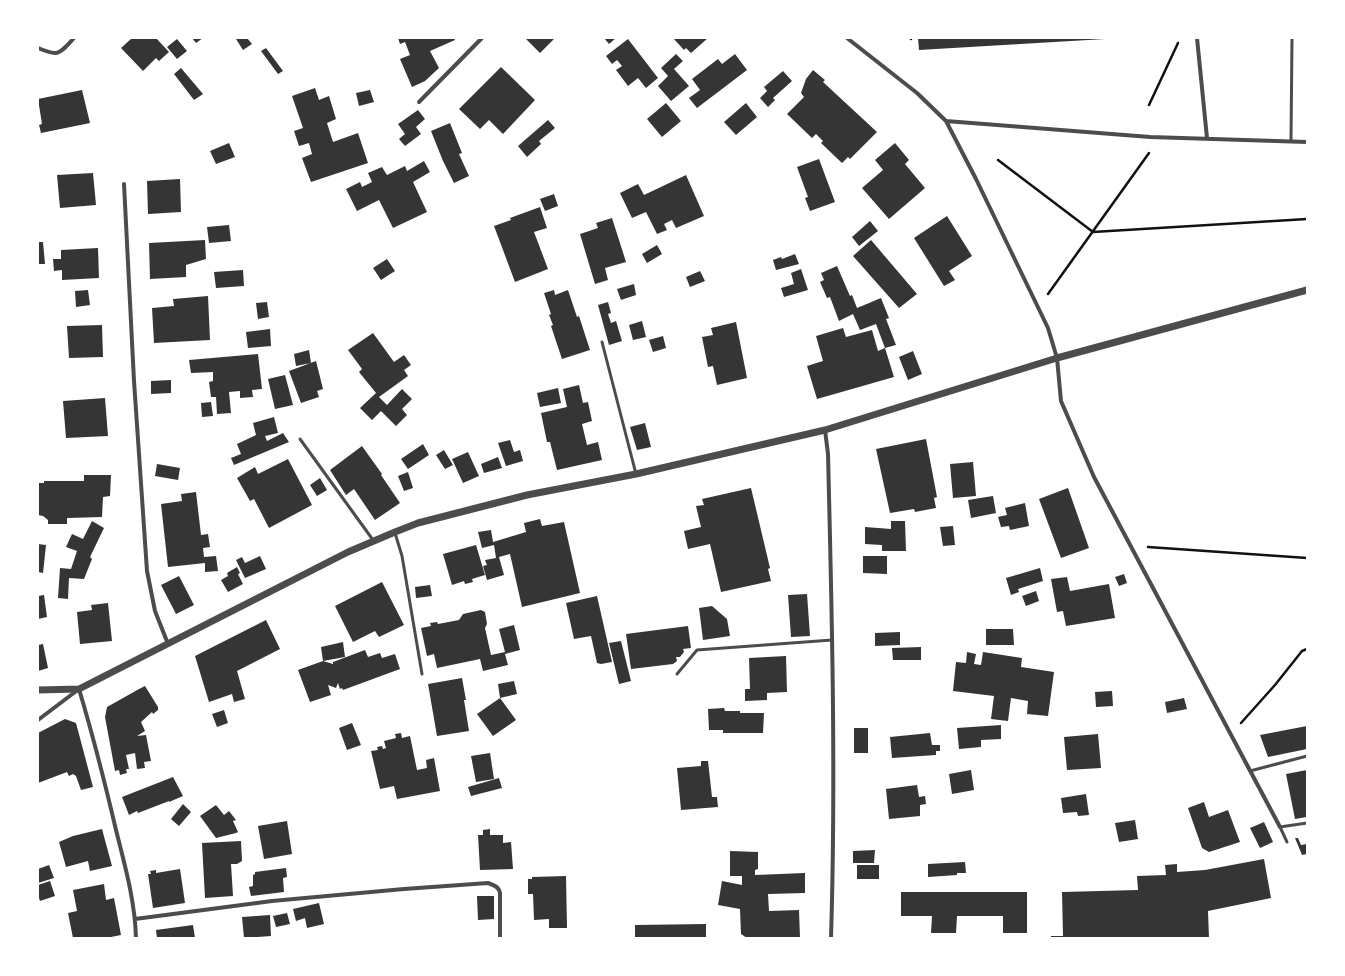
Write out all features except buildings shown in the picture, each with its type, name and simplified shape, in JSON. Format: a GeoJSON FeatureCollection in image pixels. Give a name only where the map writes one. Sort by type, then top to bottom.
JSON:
{"type":"FeatureCollection","features":[{"type":"Feature","properties":{"kind":"street"},"geometry":{"type":"LineString","coordinates":[[38,48],[53,54],[58,53],[74,38]]}},
{"type":"Feature","properties":{"kind":"street"},"geometry":{"type":"LineString","coordinates":[[419,102],[482,38]]}},
{"type":"Feature","properties":{"kind":"street"},"geometry":{"type":"LineString","coordinates":[[847,38],[917,93],[946,121],[976,179],[1045,323],[1057,358],[1060,401],[1094,477],[1280,827]]}},
{"type":"Feature","properties":{"kind":"street"},"geometry":{"type":"LineString","coordinates":[[1197,38],[1207,138]]}},
{"type":"Feature","properties":{"kind":"street"},"geometry":{"type":"LineString","coordinates":[[946,121],[1150,137],[1291,140],[1307,142]]}},
{"type":"Feature","properties":{"kind":"street"},"geometry":{"type":"LineString","coordinates":[[124,184],[134,381],[147,571],[155,611],[168,644]]}},
{"type":"Feature","properties":{"kind":"street"},"geometry":{"type":"LineString","coordinates":[[38,720],[79,689],[348,552],[373,540],[418,523],[527,495],[636,474],[825,430],[1057,358],[1307,290]]}},
{"type":"Feature","properties":{"kind":"street"},"geometry":{"type":"LineString","coordinates":[[825,430],[828,454],[832,640],[833,891],[831,938]]}},
{"type":"Feature","properties":{"kind":"street"},"geometry":{"type":"LineString","coordinates":[[38,690],[79,689]]}},
{"type":"Feature","properties":{"kind":"street"},"geometry":{"type":"LineString","coordinates":[[79,689],[93,736],[129,881],[136,919],[136,938]]}},
{"type":"Feature","properties":{"kind":"street"},"geometry":{"type":"LineString","coordinates":[[136,919],[272,900],[488,883],[496,886],[500,893],[500,938]]}},
{"type":"Feature","properties":{"kind":"lane"},"geometry":{"type":"LineString","coordinates":[[1291,140],[1292,38]]}},
{"type":"Feature","properties":{"kind":"lane"},"geometry":{"type":"LineString","coordinates":[[602,342],[636,474]]}},
{"type":"Feature","properties":{"kind":"lane"},"geometry":{"type":"LineString","coordinates":[[300,439],[373,540]]}},
{"type":"Feature","properties":{"kind":"lane"},"geometry":{"type":"LineString","coordinates":[[394,532],[402,556],[422,674]]}},
{"type":"Feature","properties":{"kind":"lane"},"geometry":{"type":"LineString","coordinates":[[677,674],[697,650],[832,640]]}},
{"type":"Feature","properties":{"kind":"lane"},"geometry":{"type":"LineString","coordinates":[[1250,771],[1307,756]]}},
{"type":"Feature","properties":{"kind":"lane"},"geometry":{"type":"LineString","coordinates":[[1287,842],[1280,827],[1307,823]]}},
{"type":"Feature","properties":{"kind":"path"},"geometry":{"type":"LineString","coordinates":[[1149,105],[1178,43]]}},
{"type":"Feature","properties":{"kind":"path"},"geometry":{"type":"LineString","coordinates":[[1048,294],[1149,153]]}},
{"type":"Feature","properties":{"kind":"path"},"geometry":{"type":"LineString","coordinates":[[998,160],[1093,232],[1307,219]]}},
{"type":"Feature","properties":{"kind":"path"},"geometry":{"type":"LineString","coordinates":[[1131,548],[1156,547],[1307,558]]}},
{"type":"Feature","properties":{"kind":"path"},"geometry":{"type":"LineString","coordinates":[[1232,735],[1247,715],[1275,685],[1302,651],[1307,649]]}}]}
